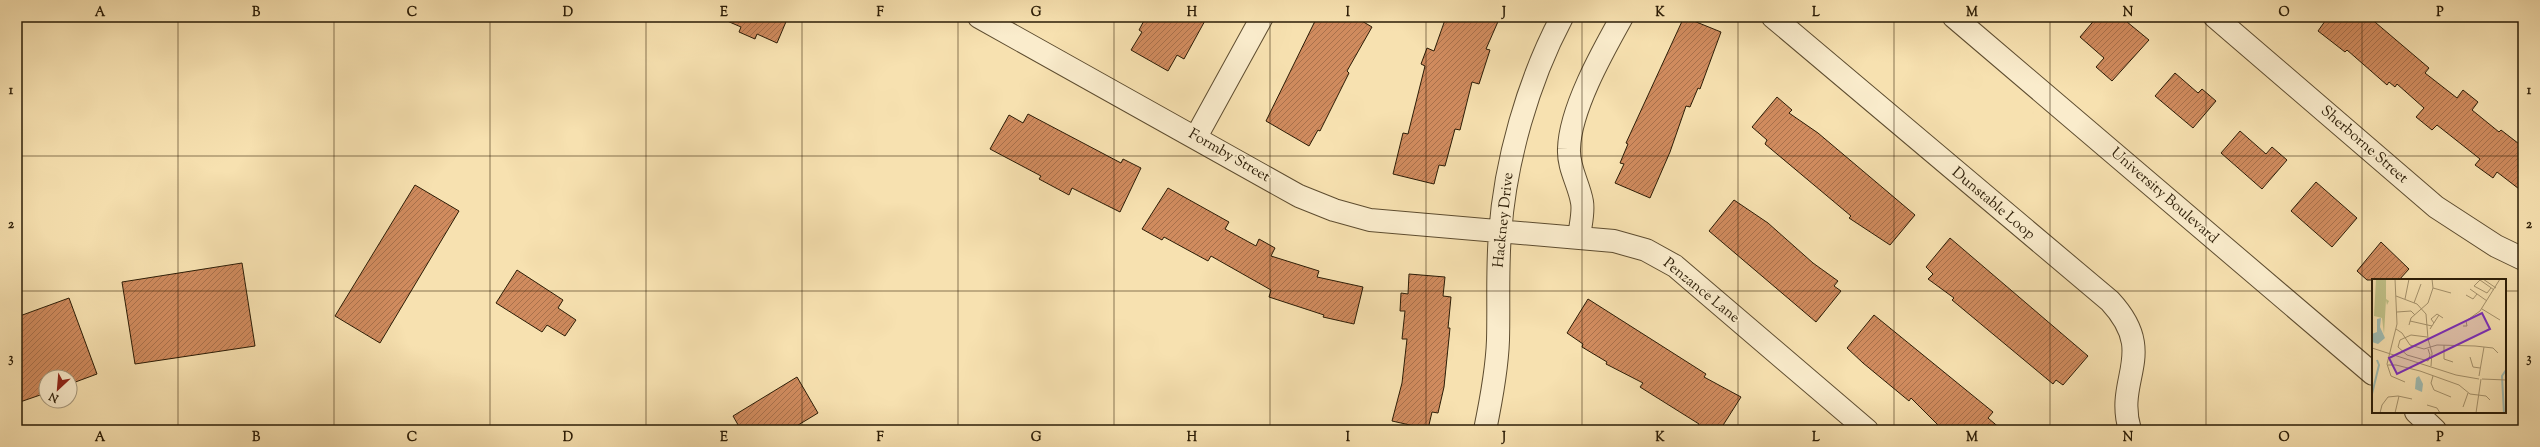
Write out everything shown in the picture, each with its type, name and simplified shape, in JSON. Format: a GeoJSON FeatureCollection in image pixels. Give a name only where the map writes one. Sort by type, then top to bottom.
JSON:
{"type":"FeatureCollection","features":[{"type":"Feature","properties":{"kind":"street","name":"Formby Street"},"geometry":{"type":"LineString","coordinates":[[980,17],[1299,196],[1334,210],[1370,220],[1500,232]]}},
{"type":"Feature","properties":{"kind":"street"},"geometry":{"type":"LineString","coordinates":[[1196,137],[1262,17]]}},
{"type":"Feature","properties":{"kind":"street","name":"Hackney Drive"},"geometry":{"type":"LineString","coordinates":[[1485,430],[1492,396],[1498,341],[1500,232],[1504,195],[1515,141],[1532,88],[1562,17]]}},
{"type":"Feature","properties":{"kind":"street"},"geometry":{"type":"LineString","coordinates":[[1579,238],[1582,201],[1572,173],[1569,149],[1571,136],[1580,102],[1597,62],[1622,17]]}},
{"type":"Feature","properties":{"kind":"street","name":"Dunstable Loop"},"geometry":{"type":"LineString","coordinates":[[1773,17],[2110,302],[2120,313],[2130,329],[2134,348],[2134,363],[2127,396],[2130,430]]}},
{"type":"Feature","properties":{"kind":"street","name":"University Boulevard"},"geometry":{"type":"LineString","coordinates":[[1954,17],[2372,373]]}},
{"type":"Feature","properties":{"kind":"street","name":"Sherborne Street"},"geometry":{"type":"LineString","coordinates":[[2215,17],[2436,207],[2490,243],[2523,259]]}},
{"type":"Feature","properties":{"kind":"street","name":"Penzance Lane"},"geometry":{"type":"LineString","coordinates":[[1500,232],[1614,241],[1646,250],[1675,266],[1867,430]]}},
{"type":"Feature","properties":{"kind":"street"},"geometry":{"type":"LineString","coordinates":[[2417,413],[2435,430]]}},
{"type":"Feature","properties":{"kind":"building"},"geometry":{"type":"Polygon","coordinates":[[[718,17],[788,17],[777,43],[757,34],[755,39],[739,32],[741,27],[718,17]]]}},
{"type":"Feature","properties":{"kind":"building"},"geometry":{"type":"Polygon","coordinates":[[[1146,17],[1207,17],[1184,59],[1177,55],[1168,71],[1131,50],[1142,32],[1139,30],[1146,17]]]}},
{"type":"Feature","properties":{"kind":"building"},"geometry":{"type":"Polygon","coordinates":[[[1317,17],[1355,17],[1372,27],[1347,71],[1349,73],[1320,131],[1318,130],[1309,146],[1266,121],[1317,17]]]}},
{"type":"Feature","properties":{"kind":"building"},"geometry":{"type":"Polygon","coordinates":[[[1446,17],[1500,17],[1486,49],[1490,50],[1479,84],[1472,82],[1460,130],[1455,129],[1445,166],[1439,165],[1434,184],[1393,174],[1403,133],[1408,134],[1425,66],[1421,64],[1427,48],[1434,51],[1446,17]]]}},
{"type":"Feature","properties":{"kind":"building"},"geometry":{"type":"Polygon","coordinates":[[[1684,17],[1721,32],[1700,89],[1698,88],[1690,107],[1686,106],[1670,152],[1650,198],[1615,183],[1624,164],[1620,163],[1628,144],[1626,143],[1684,17]]]}},
{"type":"Feature","properties":{"kind":"building"},"geometry":{"type":"Polygon","coordinates":[[[2097,17],[2121,17],[2149,40],[2112,81],[2096,67],[2104,58],[2080,37],[2097,17]]]}},
{"type":"Feature","properties":{"kind":"building"},"geometry":{"type":"Polygon","coordinates":[[[2328,17],[2369,17],[2429,68],[2425,73],[2457,98],[2463,90],[2478,102],[2472,110],[2499,132],[2501,130],[2523,147],[2523,192],[2497,172],[2493,178],[2475,165],[2480,159],[2437,125],[2432,130],[2416,117],[2424,108],[2397,84],[2395,87],[2389,82],[2387,85],[2347,50],[2345,52],[2318,31],[2328,17]]]}},
{"type":"Feature","properties":{"kind":"building"},"geometry":{"type":"Polygon","coordinates":[[[2175,73],[2198,93],[2202,89],[2216,101],[2193,128],[2155,96],[2175,73]]]}},
{"type":"Feature","properties":{"kind":"building"},"geometry":{"type":"Polygon","coordinates":[[[1777,97],[1792,110],[1789,113],[1818,133],[1915,215],[1890,245],[1849,218],[1851,216],[1765,144],[1767,140],[1752,127],[1777,97]]]}},
{"type":"Feature","properties":{"kind":"building"},"geometry":{"type":"Polygon","coordinates":[[[1028,114],[1121,163],[1123,159],[1141,168],[1120,212],[1072,188],[1069,195],[1039,179],[1041,176],[990,149],[1009,115],[1023,123],[1028,114]]]}},
{"type":"Feature","properties":{"kind":"building"},"geometry":{"type":"Polygon","coordinates":[[[2240,131],[2266,154],[2272,147],[2287,160],[2262,189],[2221,153],[2240,131]]]}},
{"type":"Feature","properties":{"kind":"building"},"geometry":{"type":"Polygon","coordinates":[[[2316,182],[2357,218],[2332,247],[2291,211],[2316,182]]]}},
{"type":"Feature","properties":{"kind":"building"},"geometry":{"type":"Polygon","coordinates":[[[415,185],[459,211],[380,343],[335,316],[415,185]]]}},
{"type":"Feature","properties":{"kind":"building"},"geometry":{"type":"Polygon","coordinates":[[[1168,188],[1229,222],[1225,229],[1256,246],[1259,239],[1275,248],[1271,256],[1319,271],[1317,277],[1363,287],[1354,324],[1323,317],[1324,315],[1269,297],[1271,290],[1211,256],[1208,261],[1164,237],[1162,240],[1142,229],[1168,188]]]}},
{"type":"Feature","properties":{"kind":"building"},"geometry":{"type":"Polygon","coordinates":[[[1734,200],[1768,223],[1813,263],[1838,281],[1834,286],[1841,291],[1816,322],[1709,231],[1734,200]]]}},
{"type":"Feature","properties":{"kind":"building"},"geometry":{"type":"Polygon","coordinates":[[[1950,238],[2088,356],[2063,385],[2056,380],[2053,384],[1952,300],[1954,298],[1928,279],[1933,274],[1926,267],[1950,238]]]}},
{"type":"Feature","properties":{"kind":"building"},"geometry":{"type":"Polygon","coordinates":[[[2381,242],[2409,269],[2400,279],[2367,280],[2357,271],[2381,242]]]}},
{"type":"Feature","properties":{"kind":"building"},"geometry":{"type":"Polygon","coordinates":[[[242,263],[255,346],[135,364],[122,282],[242,263]]]}},
{"type":"Feature","properties":{"kind":"building"},"geometry":{"type":"Polygon","coordinates":[[[517,270],[563,300],[558,308],[576,320],[565,336],[547,325],[542,332],[496,303],[517,270]]]}},
{"type":"Feature","properties":{"kind":"building"},"geometry":{"type":"Polygon","coordinates":[[[1409,274],[1445,277],[1443,296],[1451,297],[1448,328],[1450,328],[1444,387],[1438,413],[1432,412],[1428,429],[1392,421],[1402,383],[1407,339],[1402,339],[1405,311],[1400,311],[1401,293],[1408,294],[1409,274]]]}},
{"type":"Feature","properties":{"kind":"building"},"geometry":{"type":"Polygon","coordinates":[[[69,298],[97,374],[78,381],[78,369],[38,369],[38,396],[17,403],[17,317],[69,298]]]}},
{"type":"Feature","properties":{"kind":"building"},"geometry":{"type":"Polygon","coordinates":[[[1588,299],[1706,374],[1704,377],[1741,397],[1720,430],[1696,430],[1699,424],[1640,387],[1643,383],[1606,364],[1607,362],[1582,347],[1583,344],[1567,333],[1588,299]]]}},
{"type":"Feature","properties":{"kind":"building"},"geometry":{"type":"Polygon","coordinates":[[[1874,315],[1993,412],[1988,418],[2002,430],[1943,430],[1911,398],[1909,401],[1863,363],[1847,348],[1874,315]]]}},
{"type":"Feature","properties":{"kind":"building"},"geometry":{"type":"Polygon","coordinates":[[[797,377],[818,413],[790,430],[741,430],[733,416],[797,377]]]}}]}
